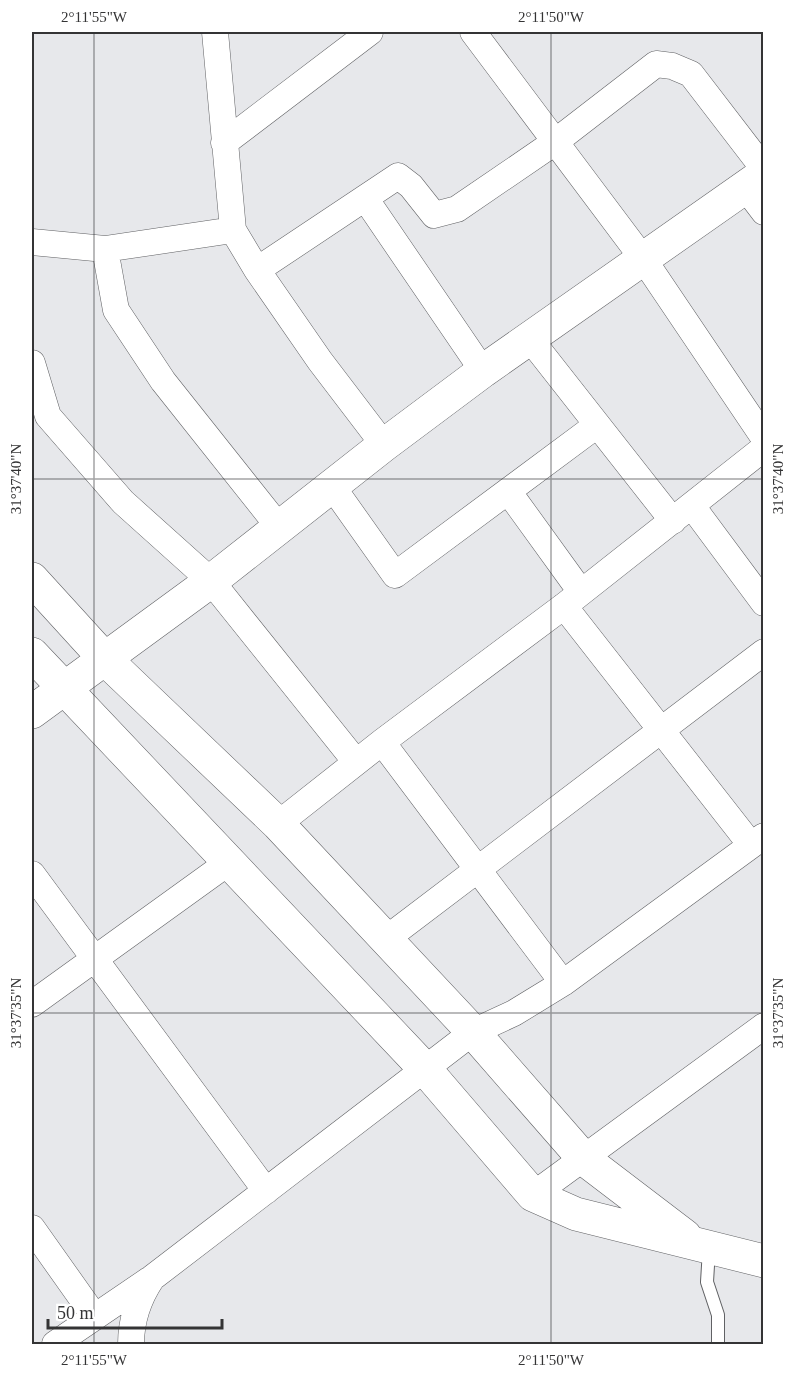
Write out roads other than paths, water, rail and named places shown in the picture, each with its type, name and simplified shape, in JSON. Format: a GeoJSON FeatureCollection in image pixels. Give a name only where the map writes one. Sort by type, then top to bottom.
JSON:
{"type":"FeatureCollection","features":[{"type":"Feature","properties":{"kind":"street"},"geometry":{"type":"LineString","coordinates":[[215,32],[233,230],[257,270],[320,361],[384,445]]}},
{"type":"Feature","properties":{"kind":"street"},"geometry":{"type":"LineString","coordinates":[[224,143],[370,32]]}},
{"type":"Feature","properties":{"kind":"street"},"geometry":{"type":"LineString","coordinates":[[473,32],[644,260],[764,438]]}},
{"type":"Feature","properties":{"kind":"street"},"geometry":{"type":"LineString","coordinates":[[32,712],[211,581],[384,445],[483,371],[644,260],[759,186],[691,74],[672,66],[656,64],[555,142],[457,209],[434,215],[411,186],[398,176],[257,270]]}},
{"type":"Feature","properties":{"kind":"street"},"geometry":{"type":"LineString","coordinates":[[365,198],[483,371]]}},
{"type":"Feature","properties":{"kind":"street"},"geometry":{"type":"LineString","coordinates":[[32,242],[105,249],[233,230]]}},
{"type":"Feature","properties":{"kind":"street"},"geometry":{"type":"LineString","coordinates":[[105,249],[116,310],[163,381],[279,527]]}},
{"type":"Feature","properties":{"kind":"street"},"geometry":{"type":"LineString","coordinates":[[531,339],[597,425],[764,603]]}},
{"type":"Feature","properties":{"kind":"street"},"geometry":{"type":"LineString","coordinates":[[32,363],[40,417],[123,502],[211,581],[356,762]]}},
{"type":"Feature","properties":{"kind":"street"},"geometry":{"type":"LineString","coordinates":[[332,486],[395,575],[597,425]]}},
{"type":"Feature","properties":{"kind":"street"},"geometry":{"type":"LineString","coordinates":[[278,824],[382,742],[573,599],[764,448]]}},
{"type":"Feature","properties":{"kind":"street"},"geometry":{"type":"LineString","coordinates":[[55,1344],[152,1278],[473,1032],[514,1013],[563,983],[757,840],[661,731],[573,599],[508,491]]}},
{"type":"Feature","properties":{"kind":"street"},"geometry":{"type":"LineString","coordinates":[[32,579],[104,658],[278,824],[473,1032],[584,1159],[703,1246]]}},
{"type":"Feature","properties":{"kind":"street"},"geometry":{"type":"LineString","coordinates":[[386,939],[764,652]]}},
{"type":"Feature","properties":{"kind":"street"},"geometry":{"type":"LineString","coordinates":[[32,654],[425,1070],[533,1195],[576,1214],[764,1261]]}},
{"type":"Feature","properties":{"kind":"street"},"geometry":{"type":"LineString","coordinates":[[382,742],[563,983]]}},
{"type":"Feature","properties":{"kind":"street"},"geometry":{"type":"LineString","coordinates":[[32,1004],[229,862]]}},
{"type":"Feature","properties":{"kind":"street"},"geometry":{"type":"LineString","coordinates":[[32,874],[267,1191]]}},
{"type":"Feature","properties":{"kind":"street"},"geometry":{"type":"LineString","coordinates":[[533,1195],[764,1026]]}},
{"type":"Feature","properties":{"kind":"street"},"geometry":{"type":"LineString","coordinates":[[32,1228],[94,1317]]}},
{"type":"Feature","properties":{"kind":"street"},"geometry":{"type":"LineString","coordinates":[[131,1344],[131,1327],[137,1305],[152,1278]]}},
{"type":"Feature","properties":{"kind":"lane"},"geometry":{"type":"LineString","coordinates":[[703,1246],[707,1282],[718,1315],[718,1344]]}}]}
